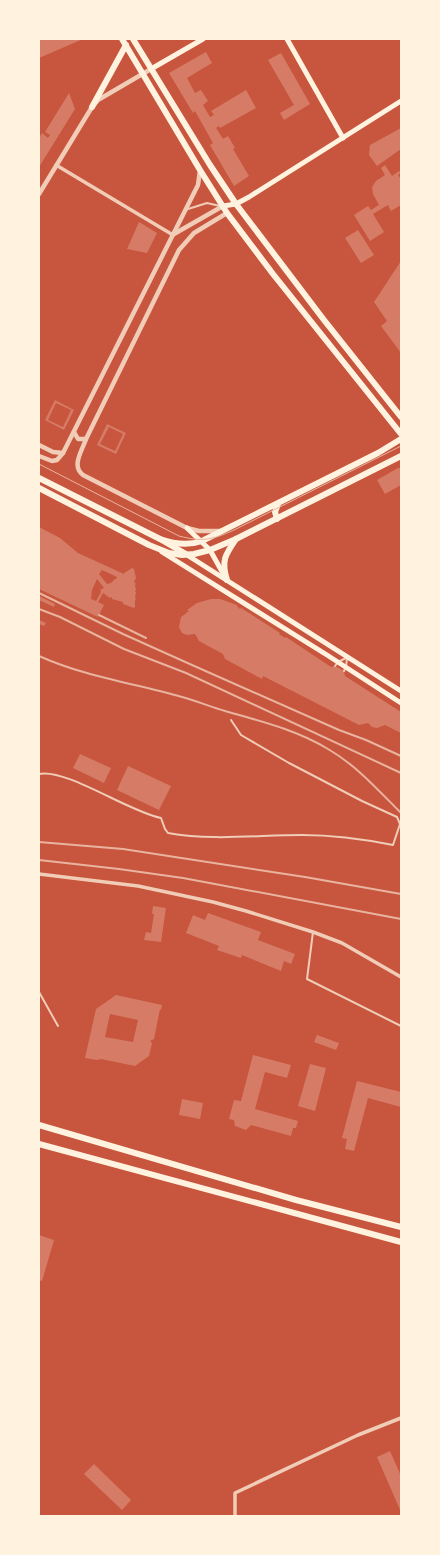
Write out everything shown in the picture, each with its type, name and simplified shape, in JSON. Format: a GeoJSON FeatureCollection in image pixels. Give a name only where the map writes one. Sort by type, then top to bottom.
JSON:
{"type":"FeatureCollection","features":[{"type":"Feature","properties":{"kind":"main road"},"geometry":{"type":"LineString","coordinates":[[122,39],[227,213],[273,274],[401,434]]}},
{"type":"Feature","properties":{"kind":"main road"},"geometry":{"type":"LineString","coordinates":[[133,39],[210,165],[236,204],[324,320],[401,417]]}},
{"type":"Feature","properties":{"kind":"main road"},"geometry":{"type":"LineString","coordinates":[[151,69],[203,39]]}},
{"type":"Feature","properties":{"kind":"main road"},"geometry":{"type":"LineString","coordinates":[[287,39],[343,138]]}},
{"type":"Feature","properties":{"kind":"main road"},"geometry":{"type":"LineString","coordinates":[[92,107],[126,45]]}},
{"type":"Feature","properties":{"kind":"main road"},"geometry":{"type":"LineString","coordinates":[[227,213],[236,204],[401,101]]}},
{"type":"Feature","properties":{"kind":"main road"},"geometry":{"type":"LineString","coordinates":[[223,206],[236,204]]}},
{"type":"Feature","properties":{"kind":"main road"},"geometry":{"type":"LineString","coordinates":[[160,539],[180,544],[190,544],[202,541],[378,453],[401,439]]}},
{"type":"Feature","properties":{"kind":"main road"},"geometry":{"type":"LineString","coordinates":[[149,545],[169,553],[187,555],[210,550],[277,520],[401,456]]}},
{"type":"Feature","properties":{"kind":"main road"},"geometry":{"type":"LineString","coordinates":[[39,478],[160,539],[401,691]]}},
{"type":"Feature","properties":{"kind":"main road"},"geometry":{"type":"LineString","coordinates":[[39,488],[149,545],[345,669],[401,702]]}},
{"type":"Feature","properties":{"kind":"main road"},"geometry":{"type":"LineString","coordinates":[[277,520],[275,512],[278,504]]}},
{"type":"Feature","properties":{"kind":"main road"},"geometry":{"type":"LineString","coordinates":[[187,528],[210,550],[227,580]]}},
{"type":"Feature","properties":{"kind":"main road"},"geometry":{"type":"LineString","coordinates":[[227,580],[224,570],[224,559],[236,539]]}},
{"type":"Feature","properties":{"kind":"main road"},"geometry":{"type":"LineString","coordinates":[[39,1125],[296,1200],[401,1227]]}},
{"type":"Feature","properties":{"kind":"main road"},"geometry":{"type":"LineString","coordinates":[[39,1144],[401,1242]]}},
{"type":"Feature","properties":{"kind":"street"},"geometry":{"type":"LineString","coordinates":[[39,194],[92,107],[98,100],[151,69]]}},
{"type":"Feature","properties":{"kind":"street"},"geometry":{"type":"LineString","coordinates":[[56,165],[173,235]]}},
{"type":"Feature","properties":{"kind":"street"},"geometry":{"type":"LineString","coordinates":[[39,456],[52,461],[57,460],[63,453],[198,185],[200,170]]}},
{"type":"Feature","properties":{"kind":"street"},"geometry":{"type":"LineString","coordinates":[[173,235],[223,206]]}},
{"type":"Feature","properties":{"kind":"street"},"geometry":{"type":"LineString","coordinates":[[225,530],[210,532],[187,528],[83,475],[79,472],[77,466],[86,439],[179,250],[194,234],[227,213]]}},
{"type":"Feature","properties":{"kind":"street"},"geometry":{"type":"LineString","coordinates":[[74,432],[78,440],[86,439]]}},
{"type":"Feature","properties":{"kind":"street"},"geometry":{"type":"LineString","coordinates":[[39,445],[53,452],[63,453]]}},
{"type":"Feature","properties":{"kind":"street"},"geometry":{"type":"LineString","coordinates":[[39,874],[138,886],[213,902],[313,932],[342,943],[401,977]]}},
{"type":"Feature","properties":{"kind":"street"},"geometry":{"type":"LineString","coordinates":[[235,1516],[235,1493],[358,1435],[401,1418]]}},
{"type":"Feature","properties":{"kind":"lane"},"geometry":{"type":"LineString","coordinates":[[185,210],[207,203],[223,206]]}},
{"type":"Feature","properties":{"kind":"lane"},"geometry":{"type":"LineString","coordinates":[[337,664],[347,657]]}},
{"type":"Feature","properties":{"kind":"lane"},"geometry":{"type":"LineString","coordinates":[[345,669],[347,657]]}},
{"type":"Feature","properties":{"kind":"lane"},"geometry":{"type":"LineString","coordinates":[[39,774],[44,773],[64,778],[161,818],[168,833],[239,838],[302,834],[358,838],[393,845],[400,824],[397,817],[362,802],[282,759],[241,735],[231,720]]}},
{"type":"Feature","properties":{"kind":"lane"},"geometry":{"type":"LineString","coordinates":[[313,932],[307,979],[401,1026]]}},
{"type":"Feature","properties":{"kind":"lane"},"geometry":{"type":"LineString","coordinates":[[39,992],[58,1026]]}},
{"type":"Feature","properties":{"kind":"building"},"geometry":{"type":"Polygon","coordinates":[[[83,39],[39,58],[39,40],[83,39]]]}},
{"type":"Feature","properties":{"kind":"building"},"geometry":{"type":"Polygon","coordinates":[[[206,52],[212,63],[187,78],[195,93],[201,90],[208,101],[203,105],[210,117],[214,115],[211,111],[246,90],[256,108],[220,128],[219,126],[216,128],[223,139],[228,136],[235,148],[233,149],[249,176],[234,186],[210,145],[213,143],[195,111],[193,113],[169,73],[206,52]]]}},
{"type":"Feature","properties":{"kind":"building"},"geometry":{"type":"Polygon","coordinates":[[[281,53],[310,104],[284,120],[280,113],[294,105],[268,60],[281,53]]]}},
{"type":"Feature","properties":{"kind":"building"},"geometry":{"type":"Polygon","coordinates":[[[69,93],[75,109],[39,167],[39,138],[42,133],[48,138],[50,135],[45,132],[69,93]]]}},
{"type":"Feature","properties":{"kind":"building"},"geometry":{"type":"Polygon","coordinates":[[[401,128],[401,149],[377,166],[369,155],[370,145],[401,128]]]}},
{"type":"Feature","properties":{"kind":"building"},"geometry":{"type":"Polygon","coordinates":[[[385,165],[392,176],[399,171],[401,173],[398,175],[401,179],[401,205],[391,211],[388,205],[373,214],[384,232],[370,241],[354,215],[368,206],[371,210],[379,205],[373,194],[372,187],[376,181],[385,175],[381,168],[385,165]]]}},
{"type":"Feature","properties":{"kind":"building"},"geometry":{"type":"Polygon","coordinates":[[[139,222],[157,233],[147,253],[127,249],[139,222]]]}},
{"type":"Feature","properties":{"kind":"building"},"geometry":{"type":"Polygon","coordinates":[[[358,230],[374,255],[361,263],[345,238],[358,230]]]}},
{"type":"Feature","properties":{"kind":"building"},"geometry":{"type":"Polygon","coordinates":[[[401,261],[401,353],[381,326],[387,321],[374,302],[401,261]]]}},
{"type":"Feature","properties":{"kind":"building"},"geometry":{"type":"Polygon","coordinates":[[[55,400],[74,410],[64,430],[45,420],[55,400]],[[56,403],[48,420],[63,427],[71,410],[56,403]]]}},
{"type":"Feature","properties":{"kind":"building"},"geometry":{"type":"Polygon","coordinates":[[[107,424],[126,433],[116,454],[97,445],[107,424]],[[109,427],[100,444],[115,451],[123,434],[109,427]]]}},
{"type":"Feature","properties":{"kind":"building"},"geometry":{"type":"Polygon","coordinates":[[[398,468],[401,468],[401,485],[385,494],[377,480],[398,468]]]}},
{"type":"Feature","properties":{"kind":"building"},"geometry":{"type":"Polygon","coordinates":[[[39,527],[60,538],[78,553],[124,574],[132,568],[134,569],[136,578],[134,582],[136,584],[135,607],[134,608],[123,604],[123,602],[112,599],[112,597],[110,598],[103,593],[98,602],[104,605],[98,617],[39,589],[39,527]],[[102,570],[99,574],[107,584],[116,579],[117,577],[102,570]],[[97,579],[92,590],[91,599],[96,601],[101,592],[100,590],[104,588],[97,579]]]}},
{"type":"Feature","properties":{"kind":"building"},"geometry":{"type":"Polygon","coordinates":[[[39,596],[55,604],[54,607],[39,600],[39,596]]]}},
{"type":"Feature","properties":{"kind":"building"},"geometry":{"type":"Polygon","coordinates":[[[211,599],[220,599],[237,605],[240,609],[241,608],[331,667],[335,666],[344,671],[345,676],[401,712],[401,733],[385,725],[377,728],[372,727],[368,723],[359,725],[263,676],[262,679],[225,659],[223,654],[199,641],[195,634],[187,635],[182,633],[179,627],[181,617],[189,611],[187,610],[197,603],[211,599]]]}},
{"type":"Feature","properties":{"kind":"building"},"geometry":{"type":"Polygon","coordinates":[[[39,620],[46,623],[44,626],[39,624],[39,620]]]}},
{"type":"Feature","properties":{"kind":"building"},"geometry":{"type":"Polygon","coordinates":[[[80,754],[111,768],[104,783],[73,768],[80,754]]]}},
{"type":"Feature","properties":{"kind":"building"},"geometry":{"type":"Polygon","coordinates":[[[128,766],[171,786],[159,810],[117,790],[128,766]]]}},
{"type":"Feature","properties":{"kind":"building"},"geometry":{"type":"Polygon","coordinates":[[[153,906],[166,908],[161,942],[144,940],[146,932],[151,933],[154,914],[152,914],[153,906]]]}},
{"type":"Feature","properties":{"kind":"building"},"geometry":{"type":"Polygon","coordinates":[[[208,913],[261,932],[258,940],[295,954],[291,964],[284,961],[281,971],[242,955],[241,958],[217,950],[219,946],[186,933],[193,915],[205,920],[208,913]]]}},
{"type":"Feature","properties":{"kind":"building"},"geometry":{"type":"Polygon","coordinates":[[[116,995],[162,1005],[154,1039],[150,1041],[152,1043],[149,1056],[135,1066],[101,1059],[97,1060],[85,1058],[96,1009],[116,995]],[[110,1014],[105,1037],[133,1042],[138,1020],[110,1014]]]}},
{"type":"Feature","properties":{"kind":"building"},"geometry":{"type":"Polygon","coordinates":[[[317,1035],[339,1043],[336,1050],[314,1042],[317,1035]]]}},
{"type":"Feature","properties":{"kind":"building"},"geometry":{"type":"Polygon","coordinates":[[[253,1055],[291,1065],[287,1078],[265,1072],[255,1109],[298,1121],[296,1128],[293,1128],[291,1136],[251,1125],[246,1130],[235,1126],[234,1120],[229,1119],[234,1100],[241,1101],[253,1055]]]}},
{"type":"Feature","properties":{"kind":"building"},"geometry":{"type":"Polygon","coordinates":[[[310,1064],[326,1068],[315,1111],[298,1106],[310,1064]]]}},
{"type":"Feature","properties":{"kind":"building"},"geometry":{"type":"Polygon","coordinates":[[[357,1081],[401,1092],[401,1107],[368,1098],[354,1151],[345,1149],[347,1139],[342,1138],[357,1081]]]}},
{"type":"Feature","properties":{"kind":"building"},"geometry":{"type":"Polygon","coordinates":[[[182,1099],[203,1103],[200,1119],[179,1115],[182,1099]]]}},
{"type":"Feature","properties":{"kind":"building"},"geometry":{"type":"Polygon","coordinates":[[[39,1235],[54,1240],[42,1281],[39,1280],[39,1235]]]}},
{"type":"Feature","properties":{"kind":"building"},"geometry":{"type":"Polygon","coordinates":[[[390,1451],[401,1476],[401,1512],[377,1457],[390,1451]]]}},
{"type":"Feature","properties":{"kind":"building"},"geometry":{"type":"Polygon","coordinates":[[[94,1464],[131,1500],[122,1510],[84,1474],[94,1464]]]}},
{"type":"Feature","properties":{"kind":"tram line"},"geometry":{"type":"LineString","coordinates":[[39,464],[179,536],[194,539],[207,539],[234,530],[401,446]]}},
{"type":"Feature","properties":{"kind":"railway"},"geometry":{"type":"LineString","coordinates":[[39,593],[123,634],[401,756]]}},
{"type":"Feature","properties":{"kind":"railway"},"geometry":{"type":"LineString","coordinates":[[39,609],[60,617],[124,649],[186,673],[401,773]]}},
{"type":"Feature","properties":{"kind":"railway"},"geometry":{"type":"LineString","coordinates":[[99,615],[146,638]]}},
{"type":"Feature","properties":{"kind":"railway"},"geometry":{"type":"LineString","coordinates":[[39,656],[74,669],[164,692],[265,722],[304,736],[338,755],[366,778],[401,813]]}},
{"type":"Feature","properties":{"kind":"railway"},"geometry":{"type":"LineString","coordinates":[[39,842],[123,849],[305,877],[401,894]]}},
{"type":"Feature","properties":{"kind":"railway"},"geometry":{"type":"LineString","coordinates":[[39,860],[183,878],[401,919]]}}]}
